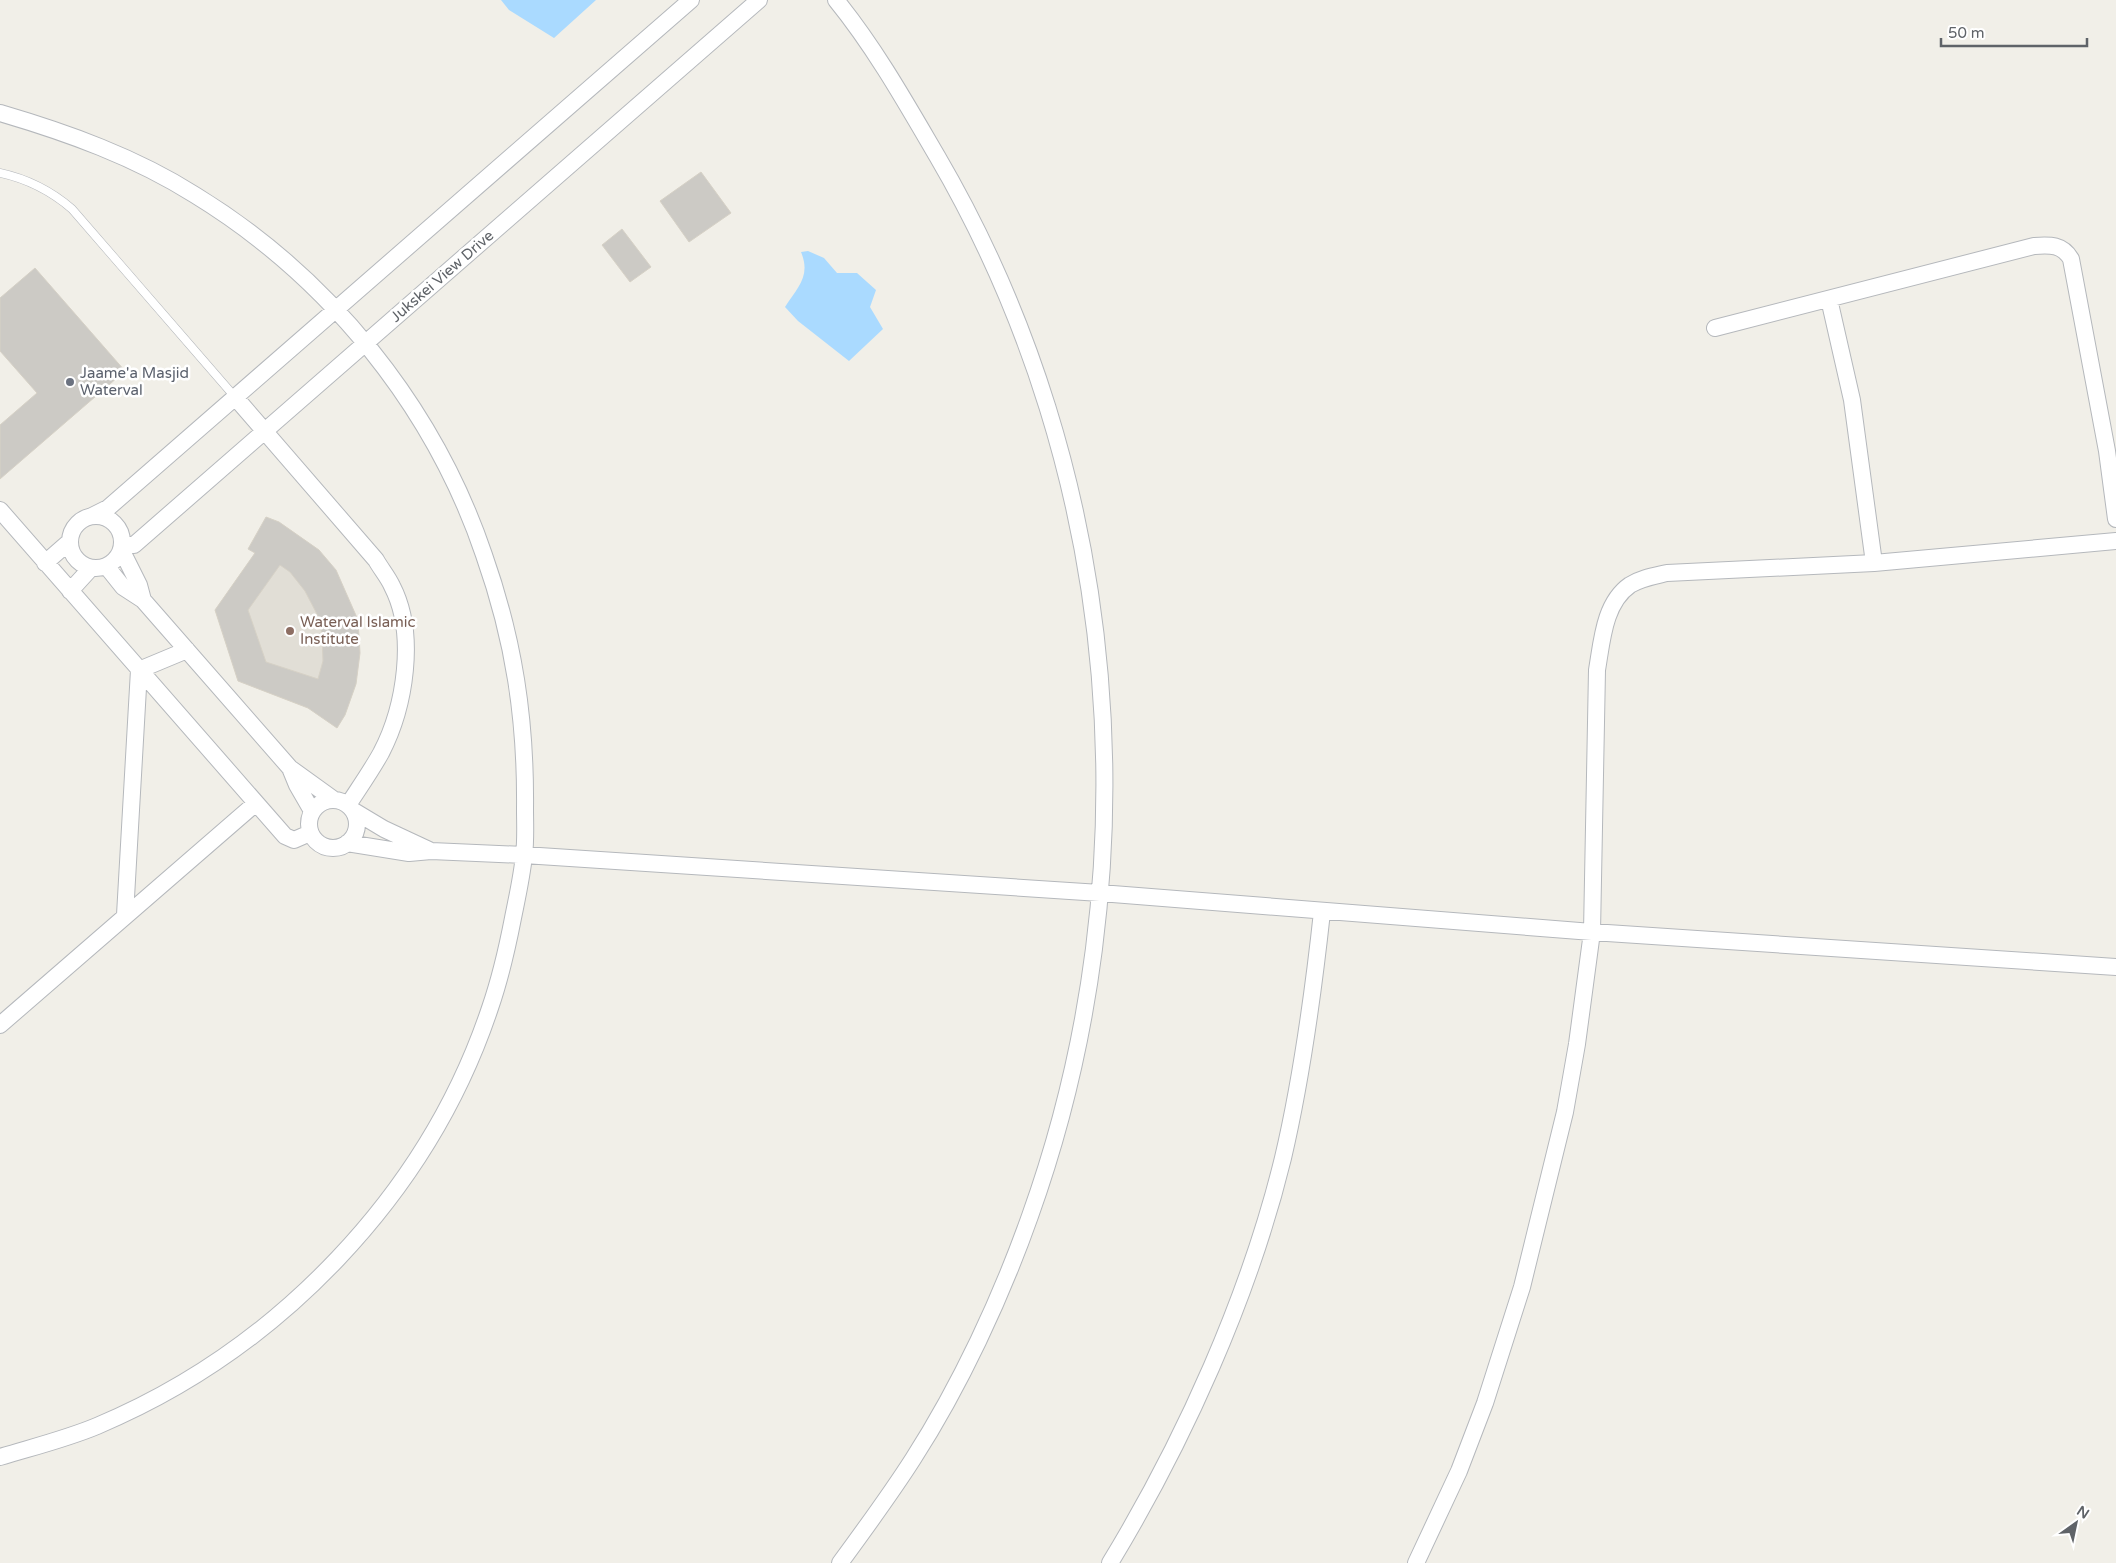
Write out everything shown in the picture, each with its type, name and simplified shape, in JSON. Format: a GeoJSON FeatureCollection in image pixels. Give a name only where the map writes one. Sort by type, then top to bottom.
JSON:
{"type":"FeatureCollection","features":[{"type":"Feature","properties":{"kind":"street"},"geometry":{"type":"LineString","coordinates":[[431,851],[384,829],[333,799],[307,778],[290,768],[143,600],[99,568],[82,565],[75,559],[71,551],[70,542],[74,528],[85,518],[108,508],[691,0]]}},
{"type":"Feature","properties":{"kind":"street","name":"Jukskei View Drive"},"geometry":{"type":"LineString","coordinates":[[122,548],[134,545],[759,0]]}},
{"type":"Feature","properties":{"kind":"street"},"geometry":{"type":"LineString","coordinates":[[836,0],[857,25],[961,197],[992,261],[1039,379],[1062,460],[1081,538],[1095,627],[1104,717],[1105,808],[1100,893],[1086,998],[1057,1133],[1030,1216],[980,1335],[946,1400],[914,1457],[840,1563]]}},
{"type":"Feature","properties":{"kind":"street"},"geometry":{"type":"LineString","coordinates":[[0,113],[99,146],[150,169],[196,195],[247,231],[336,308],[365,342],[400,389],[432,438],[475,528],[506,625],[523,729],[525,772],[524,855],[498,984],[478,1041],[462,1078],[438,1123],[402,1179],[362,1233],[324,1274],[276,1316],[237,1347],[200,1372],[149,1401],[97,1426],[51,1442],[0,1456]]}},
{"type":"Feature","properties":{"kind":"street"},"geometry":{"type":"LineString","coordinates":[[1715,328],[2034,246],[2050,244],[2059,247],[2071,259],[2112,450],[2116,519]]}},
{"type":"Feature","properties":{"kind":"street"},"geometry":{"type":"LineString","coordinates":[[1828,299],[1852,400],[1874,564]]}},
{"type":"Feature","properties":{"kind":"street"},"geometry":{"type":"LineString","coordinates":[[235,397],[376,560],[393,587],[400,610],[404,636],[404,672],[401,700],[381,753],[351,808]]}},
{"type":"Feature","properties":{"kind":"street"},"geometry":{"type":"LineString","coordinates":[[0,510],[285,836],[294,840],[310,832]]}},
{"type":"Feature","properties":{"kind":"street"},"geometry":{"type":"LineString","coordinates":[[92,516],[107,518],[119,529],[122,548],[139,585],[143,600]]}},
{"type":"Feature","properties":{"kind":"street"},"geometry":{"type":"LineString","coordinates":[[1416,1563],[1459,1471],[1485,1404],[1522,1286],[1565,1112],[1577,1044],[1592,932],[1597,670],[1603,629],[1614,603],[1629,586],[1646,578],[1667,573],[1874,564],[2116,541]]}},
{"type":"Feature","properties":{"kind":"street"},"geometry":{"type":"LineString","coordinates":[[45,562],[70,542]]}},
{"type":"Feature","properties":{"kind":"street"},"geometry":{"type":"LineString","coordinates":[[70,591],[99,568],[113,563],[122,548]]}},
{"type":"Feature","properties":{"kind":"street"},"geometry":{"type":"LineString","coordinates":[[139,670],[187,650]]}},
{"type":"Feature","properties":{"kind":"street"},"geometry":{"type":"LineString","coordinates":[[125,915],[139,670]]}},
{"type":"Feature","properties":{"kind":"street"},"geometry":{"type":"LineString","coordinates":[[290,768],[297,785],[312,811]]}},
{"type":"Feature","properties":{"kind":"street"},"geometry":{"type":"LineString","coordinates":[[333,799],[317,804],[309,818],[310,832],[323,846],[340,847],[353,837],[357,820],[351,808]]}},
{"type":"Feature","properties":{"kind":"street"},"geometry":{"type":"LineString","coordinates":[[0,1025],[256,803]]}},
{"type":"Feature","properties":{"kind":"street"},"geometry":{"type":"LineString","coordinates":[[347,843],[409,853],[431,851],[524,855],[1100,893],[1592,932],[2116,967]]}},
{"type":"Feature","properties":{"kind":"street"},"geometry":{"type":"LineString","coordinates":[[1110,1563],[1138,1518],[1200,1390],[1237,1302],[1260,1237],[1283,1158],[1309,1025],[1322,912]]}},
{"type":"Feature","properties":{"kind":"lane"},"geometry":{"type":"LineString","coordinates":[[2,176],[32,182],[55,194],[72,209],[235,397]]}},
{"type":"Feature","properties":{"kind":"shaded area","name":"Waterval Islamic Institute"},"geometry":{"type":"Polygon","coordinates":[[[266,517],[279,522],[319,550],[358,620],[360,653],[356,684],[345,715],[337,728],[308,708],[238,681],[215,610],[255,553],[266,517]]]}},
{"type":"Feature","properties":{"kind":"water"},"geometry":{"type":"Polygon","coordinates":[[[501,0],[596,0],[554,38],[509,10],[501,0]]]}},
{"type":"Feature","properties":{"kind":"water"},"geometry":{"type":"Polygon","coordinates":[[[808,251],[824,258],[837,273],[857,273],[876,290],[870,307],[883,329],[849,361],[798,321],[785,307],[804,275],[804,260],[801,252],[808,251]]]}},
{"type":"Feature","properties":{"kind":"building"},"geometry":{"type":"Polygon","coordinates":[[[701,172],[731,213],[689,242],[660,201],[701,172]]]}},
{"type":"Feature","properties":{"kind":"building"},"geometry":{"type":"Polygon","coordinates":[[[622,229],[651,267],[630,282],[602,245],[622,229]]]}},
{"type":"Feature","properties":{"kind":"building","name":"Jaame'a Masjid Waterval"},"geometry":{"type":"Polygon","coordinates":[[[35,268],[125,371],[0,479],[0,425],[37,393],[0,351],[0,298],[35,268]]]}},
{"type":"Feature","properties":{"kind":"building","name":"Waterval Islamic Institute"},"geometry":{"type":"Polygon","coordinates":[[[266,517],[279,522],[319,550],[336,570],[358,620],[360,653],[356,684],[345,715],[337,728],[308,708],[238,681],[215,610],[255,553],[248,549],[266,517]],[[280,565],[248,610],[266,662],[318,679],[323,661],[322,634],[318,616],[305,591],[290,572],[280,565]]]}},
{"type":"Feature","properties":{"kind":"place","name":"Jaame'a Masjid Waterval"},"geometry":{"type":"Point","coordinates":[70,382]}},
{"type":"Feature","properties":{"kind":"place","name":"Waterval Islamic Institute"},"geometry":{"type":"Point","coordinates":[290,631]}}]}
